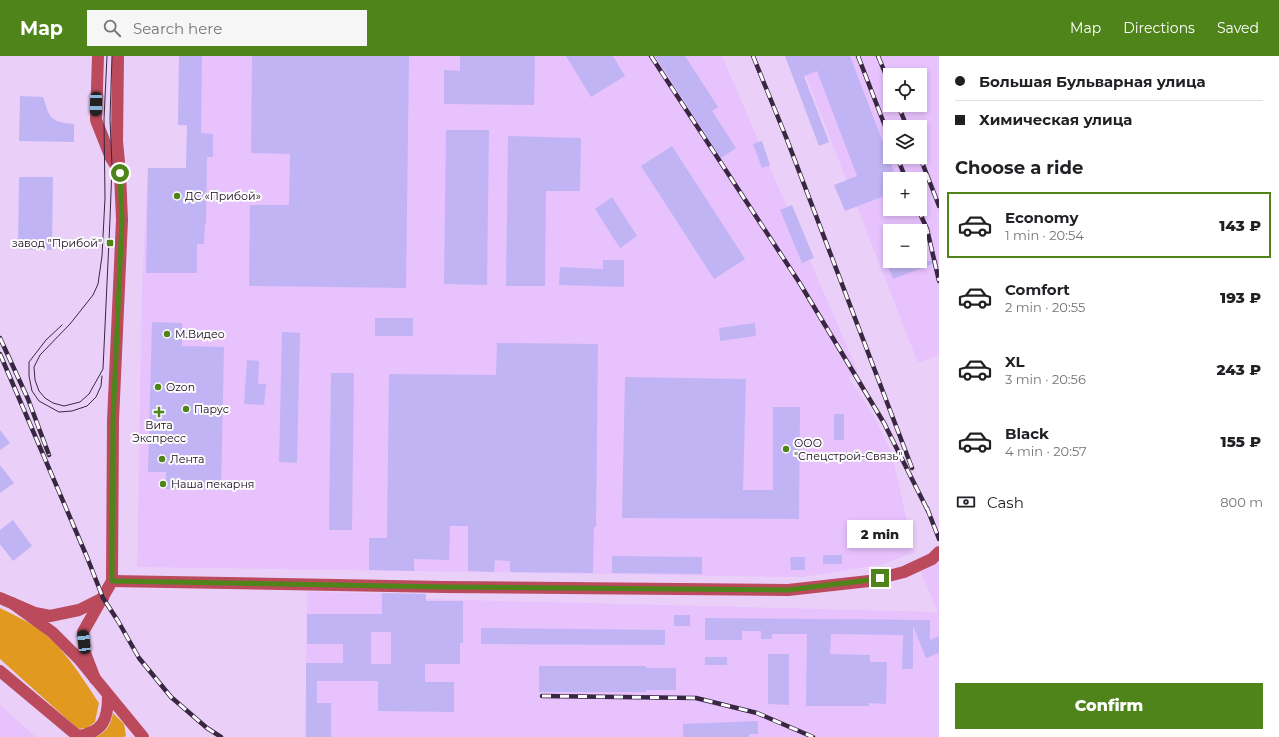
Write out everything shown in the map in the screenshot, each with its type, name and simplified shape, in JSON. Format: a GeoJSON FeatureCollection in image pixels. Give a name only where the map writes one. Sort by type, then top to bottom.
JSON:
{"type":"FeatureCollection","features":[{"type":"Feature","properties":{"kind":"main road"},"geometry":{"type":"LineString","coordinates":[[98,56],[96,120],[111,158],[120,173]]}},
{"type":"Feature","properties":{"kind":"main road"},"geometry":{"type":"LineString","coordinates":[[94,679],[85,653],[83,632],[112,581],[113,421],[122,220],[117,141],[118,56]]}},
{"type":"Feature","properties":{"kind":"main road"},"geometry":{"type":"LineString","coordinates":[[112,581],[445,587],[788,590],[869,580],[904,572],[932,559],[939,552]]}},
{"type":"Feature","properties":{"kind":"main road"},"geometry":{"type":"LineString","coordinates":[[0,598],[35,613],[50,616],[79,610],[103,598]]}},
{"type":"Feature","properties":{"kind":"main road"},"geometry":{"type":"LineString","coordinates":[[12,603],[52,632],[79,659],[143,737]]}},
{"type":"Feature","properties":{"kind":"main road"},"geometry":{"type":"LineString","coordinates":[[0,671],[78,736],[89,734],[100,726],[106,717],[108,696]]}},
{"type":"Feature","properties":{"kind":"shaded area"},"geometry":{"type":"Polygon","coordinates":[[[179,56],[722,56],[858,372],[849,378],[874,416],[892,454],[914,552],[884,564],[803,577],[137,567],[142,286],[148,168],[186,168],[187,126],[178,125],[179,56]]]}},
{"type":"Feature","properties":{"kind":"shaded area"},"geometry":{"type":"Polygon","coordinates":[[[798,56],[939,56],[939,355],[918,363],[798,56]]]}},
{"type":"Feature","properties":{"kind":"shaded area"},"geometry":{"type":"Polygon","coordinates":[[[939,560],[939,737],[305,737],[307,592],[419,594],[425,599],[938,612],[921,572],[939,560]]]}},
{"type":"Feature","properties":{"kind":"shaded area"},"geometry":{"type":"Polygon","coordinates":[[[0,608],[36,627],[63,652],[99,703],[95,722],[87,728],[78,729],[0,659],[0,608]]]}},
{"type":"Feature","properties":{"kind":"shaded area"},"geometry":{"type":"Polygon","coordinates":[[[0,705],[36,737],[0,737],[0,705]]]}},
{"type":"Feature","properties":{"kind":"shaded area"},"geometry":{"type":"Polygon","coordinates":[[[113,713],[124,724],[126,736],[95,737],[107,728],[113,713]]]}},
{"type":"Feature","properties":{"kind":"building","name":"ДC «Прибой»"},"geometry":{"type":"Polygon","coordinates":[[[179,56],[202,56],[201,133],[213,134],[213,157],[207,157],[206,224],[204,244],[197,244],[197,273],[146,273],[148,168],[186,168],[187,125],[178,125],[179,56]]]}},
{"type":"Feature","properties":{"kind":"building"},"geometry":{"type":"Polygon","coordinates":[[[252,56],[409,56],[406,288],[249,286],[250,205],[289,205],[290,154],[251,153],[252,56]]]}},
{"type":"Feature","properties":{"kind":"building"},"geometry":{"type":"Polygon","coordinates":[[[460,56],[535,56],[534,105],[444,104],[444,70],[460,71],[460,56]]]}},
{"type":"Feature","properties":{"kind":"building"},"geometry":{"type":"Polygon","coordinates":[[[566,56],[613,56],[625,76],[591,97],[566,56]]]}},
{"type":"Feature","properties":{"kind":"building"},"geometry":{"type":"Polygon","coordinates":[[[655,56],[685,56],[718,107],[712,111],[736,148],[721,158],[655,56]]]}},
{"type":"Feature","properties":{"kind":"building"},"geometry":{"type":"Polygon","coordinates":[[[785,56],[850,56],[883,142],[883,164],[891,164],[894,172],[883,172],[883,197],[845,211],[834,185],[857,176],[817,71],[804,76],[829,142],[819,146],[785,56]]]}},
{"type":"Feature","properties":{"kind":"building"},"geometry":{"type":"Polygon","coordinates":[[[20,96],[43,97],[51,117],[57,121],[74,124],[74,142],[19,141],[20,96]]]}},
{"type":"Feature","properties":{"kind":"building"},"geometry":{"type":"Polygon","coordinates":[[[446,130],[489,130],[487,285],[444,284],[446,130]]]}},
{"type":"Feature","properties":{"kind":"building"},"geometry":{"type":"Polygon","coordinates":[[[508,136],[581,138],[580,191],[546,191],[545,286],[506,286],[508,136]]]}},
{"type":"Feature","properties":{"kind":"building"},"geometry":{"type":"Polygon","coordinates":[[[762,141],[770,165],[762,168],[753,144],[762,141]]]}},
{"type":"Feature","properties":{"kind":"building"},"geometry":{"type":"Polygon","coordinates":[[[672,146],[745,259],[714,279],[641,166],[672,146]]]}},
{"type":"Feature","properties":{"kind":"building"},"geometry":{"type":"Polygon","coordinates":[[[19,177],[53,177],[52,250],[18,249],[19,177]]]}},
{"type":"Feature","properties":{"kind":"building"},"geometry":{"type":"Polygon","coordinates":[[[612,197],[637,236],[620,248],[595,209],[612,197]]]}},
{"type":"Feature","properties":{"kind":"building"},"geometry":{"type":"Polygon","coordinates":[[[792,205],[814,258],[802,263],[780,210],[792,205]]]}},
{"type":"Feature","properties":{"kind":"building"},"geometry":{"type":"Polygon","coordinates":[[[603,260],[624,260],[624,287],[559,285],[560,267],[603,269],[603,260]]]}},
{"type":"Feature","properties":{"kind":"building"},"geometry":{"type":"Polygon","coordinates":[[[927,261],[938,262],[927,266],[927,261]]]}},
{"type":"Feature","properties":{"kind":"building"},"geometry":{"type":"Polygon","coordinates":[[[889,268],[922,268],[893,279],[889,268]]]}},
{"type":"Feature","properties":{"kind":"building"},"geometry":{"type":"Polygon","coordinates":[[[375,318],[413,318],[413,336],[375,336],[375,318]]]}},
{"type":"Feature","properties":{"kind":"building","name":"Парус"},"geometry":{"type":"Polygon","coordinates":[[[152,322],[182,323],[182,346],[224,347],[221,490],[166,489],[166,472],[148,472],[152,322]]]}},
{"type":"Feature","properties":{"kind":"building"},"geometry":{"type":"Polygon","coordinates":[[[755,323],[756,336],[720,341],[719,328],[755,323]]]}},
{"type":"Feature","properties":{"kind":"building"},"geometry":{"type":"Polygon","coordinates":[[[282,332],[300,333],[297,463],[279,462],[282,332]]]}},
{"type":"Feature","properties":{"kind":"building"},"geometry":{"type":"Polygon","coordinates":[[[497,343],[598,344],[596,527],[594,527],[593,573],[510,572],[510,561],[495,560],[494,572],[468,571],[468,526],[450,526],[449,560],[414,559],[414,571],[369,570],[369,538],[387,538],[389,374],[496,375],[497,343]]]}},
{"type":"Feature","properties":{"kind":"building"},"geometry":{"type":"Polygon","coordinates":[[[247,360],[259,361],[258,384],[266,384],[264,405],[244,404],[247,360]]]}},
{"type":"Feature","properties":{"kind":"building"},"geometry":{"type":"Polygon","coordinates":[[[331,373],[354,373],[352,530],[329,530],[331,373]]]}},
{"type":"Feature","properties":{"kind":"building"},"geometry":{"type":"Polygon","coordinates":[[[625,377],[746,379],[743,490],[773,490],[773,407],[800,407],[799,519],[622,518],[625,377]]]}},
{"type":"Feature","properties":{"kind":"building"},"geometry":{"type":"Polygon","coordinates":[[[834,414],[844,414],[844,440],[834,440],[834,414]]]}},
{"type":"Feature","properties":{"kind":"building"},"geometry":{"type":"Polygon","coordinates":[[[0,430],[10,443],[0,450],[0,430]]]}},
{"type":"Feature","properties":{"kind":"building"},"geometry":{"type":"Polygon","coordinates":[[[0,465],[14,483],[0,493],[0,465]]]}},
{"type":"Feature","properties":{"kind":"building"},"geometry":{"type":"Polygon","coordinates":[[[13,520],[32,546],[13,561],[0,544],[0,530],[13,520]]]}},
{"type":"Feature","properties":{"kind":"building"},"geometry":{"type":"Polygon","coordinates":[[[823,555],[842,555],[842,564],[823,564],[823,555]]]}},
{"type":"Feature","properties":{"kind":"building"},"geometry":{"type":"Polygon","coordinates":[[[612,556],[702,557],[702,574],[612,573],[612,556]]]}},
{"type":"Feature","properties":{"kind":"building"},"geometry":{"type":"Polygon","coordinates":[[[790,557],[805,557],[805,570],[791,570],[790,557]]]}},
{"type":"Feature","properties":{"kind":"building"},"geometry":{"type":"Polygon","coordinates":[[[382,593],[426,594],[426,601],[463,601],[463,643],[460,643],[460,664],[425,664],[425,682],[454,682],[454,712],[378,711],[378,681],[317,681],[317,703],[331,703],[331,737],[306,737],[306,663],[343,663],[343,644],[307,644],[307,614],[382,614],[382,593]],[[371,632],[371,664],[391,664],[391,632],[371,632]]]}},
{"type":"Feature","properties":{"kind":"building"},"geometry":{"type":"Polygon","coordinates":[[[674,615],[690,615],[690,626],[674,626],[674,615]]]}},
{"type":"Feature","properties":{"kind":"building"},"geometry":{"type":"Polygon","coordinates":[[[705,618],[930,620],[930,640],[939,636],[939,653],[926,658],[913,626],[913,669],[902,669],[903,635],[831,634],[830,654],[870,655],[870,662],[887,662],[886,704],[869,703],[869,706],[806,706],[807,634],[772,634],[772,639],[761,639],[761,631],[742,631],[742,640],[705,640],[705,618]]]}},
{"type":"Feature","properties":{"kind":"building"},"geometry":{"type":"Polygon","coordinates":[[[481,628],[665,630],[665,645],[481,644],[481,628]]]}},
{"type":"Feature","properties":{"kind":"building"},"geometry":{"type":"Polygon","coordinates":[[[768,654],[789,654],[789,705],[768,704],[768,654]]]}},
{"type":"Feature","properties":{"kind":"building"},"geometry":{"type":"Polygon","coordinates":[[[705,657],[727,657],[727,665],[705,665],[705,657]]]}},
{"type":"Feature","properties":{"kind":"building"},"geometry":{"type":"Polygon","coordinates":[[[539,666],[646,666],[646,668],[676,668],[676,690],[646,690],[646,692],[539,692],[539,666]]]}},
{"type":"Feature","properties":{"kind":"building"},"geometry":{"type":"Polygon","coordinates":[[[758,721],[758,734],[749,734],[749,737],[683,737],[683,724],[758,721]]]}},
{"type":"Feature","properties":{"kind":"tram line"},"geometry":{"type":"LineString","coordinates":[[107,56],[104,119],[105,198],[102,256],[98,284],[93,295],[70,324],[40,355],[34,367],[35,380],[39,391],[45,398],[53,403],[64,406],[80,402],[89,394],[103,369],[112,166],[110,119],[112,56]]}},
{"type":"Feature","properties":{"kind":"tram line"},"geometry":{"type":"LineString","coordinates":[[62,325],[46,340],[29,362],[29,376],[32,391],[39,401],[59,412],[72,411],[87,406],[96,397],[101,386],[102,376]]}},
{"type":"Feature","properties":{"kind":"railway"},"geometry":{"type":"LineString","coordinates":[[651,56],[799,282],[884,423],[928,511]]}},
{"type":"Feature","properties":{"kind":"railway"},"geometry":{"type":"LineString","coordinates":[[753,56],[786,137],[912,468]]}},
{"type":"Feature","properties":{"kind":"railway"},"geometry":{"type":"LineString","coordinates":[[858,56],[883,121]]}},
{"type":"Feature","properties":{"kind":"railway"},"geometry":{"type":"LineString","coordinates":[[878,56],[883,68]]}},
{"type":"Feature","properties":{"kind":"railway"},"geometry":{"type":"LineString","coordinates":[[901,112],[904,120]]}},
{"type":"Feature","properties":{"kind":"railway"},"geometry":{"type":"LineString","coordinates":[[900,164],[903,172]]}},
{"type":"Feature","properties":{"kind":"railway"},"geometry":{"type":"LineString","coordinates":[[923,164],[939,206]]}},
{"type":"Feature","properties":{"kind":"railway"},"geometry":{"type":"LineString","coordinates":[[921,216],[927,229],[939,281]]}},
{"type":"Feature","properties":{"kind":"railway"},"geometry":{"type":"LineString","coordinates":[[0,338],[28,399],[49,455]]}},
{"type":"Feature","properties":{"kind":"railway"},"geometry":{"type":"LineString","coordinates":[[0,354],[87,557],[103,598],[139,658],[171,697],[207,728],[221,737]]}},
{"type":"Feature","properties":{"kind":"railway"},"geometry":{"type":"LineString","coordinates":[[927,508],[939,539]]}},
{"type":"Feature","properties":{"kind":"railway"},"geometry":{"type":"LineString","coordinates":[[542,696],[696,698],[757,713],[813,737]]}},
{"type":"Feature","properties":{"kind":"place","name":"ДC «Прибой»"},"geometry":{"type":"Point","coordinates":[177,196]}},
{"type":"Feature","properties":{"kind":"place","name":"завод \"Прибой\""},"geometry":{"type":"Point","coordinates":[110,243]}},
{"type":"Feature","properties":{"kind":"place","name":"М.Видео"},"geometry":{"type":"Point","coordinates":[167,334]}},
{"type":"Feature","properties":{"kind":"place","name":"Ozon"},"geometry":{"type":"Point","coordinates":[158,387]}},
{"type":"Feature","properties":{"kind":"place","name":"Парус"},"geometry":{"type":"Point","coordinates":[186,409]}},
{"type":"Feature","properties":{"kind":"place","name":"Вита Экспресс"},"geometry":{"type":"Point","coordinates":[159,412]}},
{"type":"Feature","properties":{"kind":"place","name":"ООО \"Спецстрой-Связь\""},"geometry":{"type":"Point","coordinates":[786,449]}},
{"type":"Feature","properties":{"kind":"place","name":"Лента"},"geometry":{"type":"Point","coordinates":[162,459]}},
{"type":"Feature","properties":{"kind":"place","name":"Наша пекарня"},"geometry":{"type":"Point","coordinates":[163,484]}},
{"type":"Feature","properties":{"kind":"route"},"geometry":{"type":"LineString","coordinates":[[120,173],[122,220],[113,421],[112,581],[445,587],[788,590],[880,578]]}}]}
